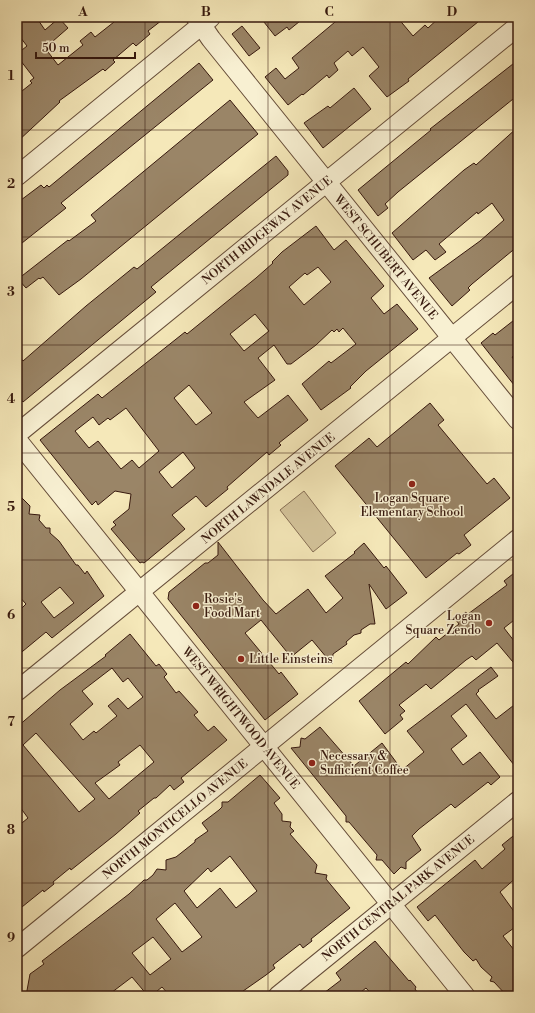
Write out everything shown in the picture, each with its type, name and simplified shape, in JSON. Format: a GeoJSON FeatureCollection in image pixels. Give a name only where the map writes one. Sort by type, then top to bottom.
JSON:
{"type":"FeatureCollection","features":[{"type":"Feature","properties":{"kind":"street"},"geometry":{"type":"LineString","coordinates":[[17,176],[203,20]]}},
{"type":"Feature","properties":{"kind":"street","name":"WEST SCHUBERT AVENUE"},"geometry":{"type":"LineString","coordinates":[[203,20],[210,39],[518,420]]}},
{"type":"Feature","properties":{"kind":"street","name":"NORTH RIDGEWAY AVENUE"},"geometry":{"type":"LineString","coordinates":[[17,434],[518,26]]}},
{"type":"Feature","properties":{"kind":"street","name":"NORTH LAWNDALE AVENUE"},"geometry":{"type":"LineString","coordinates":[[17,691],[518,284]]}},
{"type":"Feature","properties":{"kind":"street","name":"WEST WRIGHTWOOD AVENUE"},"geometry":{"type":"LineString","coordinates":[[17,440],[465,996]]}},
{"type":"Feature","properties":{"kind":"street","name":"NORTH MONTICELLO AVENUE"},"geometry":{"type":"LineString","coordinates":[[17,948],[518,539]]}},
{"type":"Feature","properties":{"kind":"street","name":"NORTH CENTRAL PARK AVENUE"},"geometry":{"type":"LineString","coordinates":[[278,996],[518,800]]}},
{"type":"Feature","properties":{"kind":"shaded area"},"geometry":{"type":"Polygon","coordinates":[[[304,491],[336,533],[313,552],[280,510],[304,491]]]}},
{"type":"Feature","properties":{"kind":"building"},"geometry":{"type":"Polygon","coordinates":[[[17,17],[36,17],[45,30],[59,18],[68,28],[45,48],[58,65],[83,45],[80,41],[91,32],[95,37],[114,22],[110,17],[166,17],[148,31],[150,34],[136,46],[133,43],[113,60],[115,62],[105,71],[103,69],[59,101],[60,102],[17,142],[17,95],[32,83],[30,81],[34,78],[17,56],[17,54],[27,46],[17,33],[17,17]]]}},
{"type":"Feature","properties":{"kind":"building"},"geometry":{"type":"Polygon","coordinates":[[[260,17],[305,17],[289,30],[287,27],[275,36],[260,17]]]}},
{"type":"Feature","properties":{"kind":"building"},"geometry":{"type":"Polygon","coordinates":[[[341,17],[397,17],[413,36],[425,25],[428,28],[440,17],[484,17],[408,79],[409,81],[387,97],[369,76],[379,67],[363,47],[352,56],[348,51],[334,63],[338,70],[329,78],[327,75],[303,95],[302,94],[288,105],[265,77],[276,68],[285,79],[299,68],[292,58],[341,17]]]}},
{"type":"Feature","properties":{"kind":"building"},"geometry":{"type":"Polygon","coordinates":[[[242,26],[260,48],[249,56],[232,34],[242,26]]]}},
{"type":"Feature","properties":{"kind":"building"},"geometry":{"type":"Polygon","coordinates":[[[518,60],[518,95],[398,192],[385,204],[388,208],[378,216],[358,190],[431,130],[430,129],[518,60]]]}},
{"type":"Feature","properties":{"kind":"building"},"geometry":{"type":"Polygon","coordinates":[[[199,63],[213,80],[61,203],[66,208],[17,247],[17,203],[41,185],[44,188],[47,185],[49,187],[199,63]]]}},
{"type":"Feature","properties":{"kind":"building"},"geometry":{"type":"Polygon","coordinates":[[[354,88],[371,109],[323,148],[304,123],[328,106],[330,108],[354,88]]]}},
{"type":"Feature","properties":{"kind":"building"},"geometry":{"type":"Polygon","coordinates":[[[230,100],[258,134],[81,279],[59,295],[43,277],[40,279],[39,278],[26,288],[18,279],[68,240],[69,241],[96,221],[91,215],[230,100]]]}},
{"type":"Feature","properties":{"kind":"building"},"geometry":{"type":"Polygon","coordinates":[[[518,127],[518,246],[472,284],[468,288],[470,290],[452,306],[429,278],[480,241],[504,220],[492,203],[478,214],[477,212],[439,244],[446,252],[435,260],[426,250],[413,260],[392,233],[464,170],[474,163],[476,165],[518,127]]]}},
{"type":"Feature","properties":{"kind":"building"},"geometry":{"type":"Polygon","coordinates":[[[276,156],[288,171],[288,175],[151,287],[156,292],[23,402],[17,395],[17,354],[23,361],[86,306],[134,267],[137,269],[276,156]]]}},
{"type":"Feature","properties":{"kind":"building"},"geometry":{"type":"Polygon","coordinates":[[[316,226],[334,250],[346,240],[384,286],[371,298],[384,314],[397,304],[418,329],[366,371],[350,387],[351,388],[321,410],[302,384],[329,361],[331,363],[356,344],[343,328],[339,332],[337,329],[334,332],[332,330],[316,345],[291,364],[287,364],[274,345],[258,358],[275,380],[244,402],[258,418],[288,395],[308,420],[279,443],[281,445],[269,455],[267,452],[227,487],[228,489],[206,507],[196,496],[172,515],[185,529],[144,563],[140,563],[111,529],[116,525],[113,522],[129,509],[131,494],[115,491],[98,505],[96,501],[92,505],[40,440],[98,394],[102,398],[185,332],[187,334],[256,278],[273,263],[272,262],[282,252],[316,226]],[[318,267],[307,275],[305,273],[289,287],[304,305],[331,282],[318,267]],[[255,314],[230,334],[244,351],[269,331],[255,314]],[[189,385],[174,398],[196,425],[212,413],[189,385]],[[126,408],[110,420],[108,418],[99,425],[93,417],[75,431],[89,448],[98,441],[121,469],[132,460],[139,468],[159,451],[126,408]],[[183,452],[159,472],[172,488],[195,468],[183,452]]]}},
{"type":"Feature","properties":{"kind":"building"},"geometry":{"type":"Polygon","coordinates":[[[518,317],[518,353],[512,357],[518,365],[518,390],[481,343],[493,333],[495,335],[518,317]]]}},
{"type":"Feature","properties":{"kind":"building"},"geometry":{"type":"Polygon","coordinates":[[[430,403],[444,420],[438,425],[487,484],[494,478],[510,498],[464,535],[471,545],[459,554],[457,553],[426,578],[335,466],[369,438],[377,447],[430,403]]]}},
{"type":"Feature","properties":{"kind":"building"},"geometry":{"type":"Polygon","coordinates":[[[17,493],[30,506],[29,514],[40,515],[39,520],[46,528],[50,528],[50,533],[59,541],[76,565],[78,565],[85,574],[87,571],[104,596],[52,638],[46,632],[17,656],[17,613],[26,604],[17,594],[17,493]],[[60,587],[41,602],[54,618],[74,603],[60,587]]]}},
{"type":"Feature","properties":{"kind":"building"},"geometry":{"type":"Polygon","coordinates":[[[218,542],[263,600],[276,614],[308,589],[326,613],[343,598],[325,576],[355,553],[354,552],[364,543],[384,568],[386,566],[407,593],[386,609],[369,584],[375,624],[370,624],[361,630],[361,633],[354,635],[346,642],[347,644],[333,654],[332,664],[312,640],[291,657],[261,620],[245,633],[279,674],[281,672],[298,694],[265,720],[168,599],[169,592],[205,563],[208,563],[218,555],[218,542]]]}},
{"type":"Feature","properties":{"kind":"building"},"geometry":{"type":"Polygon","coordinates":[[[518,570],[518,617],[504,628],[518,646],[518,668],[497,643],[476,660],[472,656],[466,660],[431,689],[426,684],[399,705],[405,711],[400,715],[403,719],[385,734],[359,701],[406,662],[408,664],[436,637],[439,640],[459,624],[456,620],[466,612],[468,614],[507,585],[504,581],[518,570]]]}},
{"type":"Feature","properties":{"kind":"building"},"geometry":{"type":"Polygon","coordinates":[[[130,634],[156,666],[159,664],[167,674],[164,677],[176,693],[179,691],[198,712],[194,715],[208,731],[214,726],[227,740],[181,778],[184,782],[174,790],[170,785],[156,798],[138,811],[140,813],[116,834],[71,870],[70,868],[53,882],[54,884],[44,892],[43,890],[17,911],[17,827],[28,818],[17,803],[17,727],[60,690],[106,656],[105,655],[130,634]],[[112,668],[82,691],[93,704],[70,724],[83,740],[94,731],[96,733],[117,716],[108,706],[118,698],[128,709],[143,697],[128,678],[123,682],[112,668]],[[36,733],[23,745],[79,812],[95,799],[36,733]],[[140,745],[118,762],[120,765],[95,783],[109,799],[154,762],[140,745]]]}},
{"type":"Feature","properties":{"kind":"building"},"geometry":{"type":"Polygon","coordinates":[[[491,667],[498,676],[478,690],[479,691],[476,694],[496,719],[518,702],[518,770],[466,704],[451,716],[467,736],[451,749],[463,765],[480,752],[500,777],[491,785],[488,782],[455,808],[451,804],[419,829],[412,836],[421,850],[406,862],[406,869],[401,867],[394,874],[382,860],[376,860],[377,855],[349,822],[346,822],[346,816],[291,748],[300,747],[301,738],[305,739],[320,727],[354,766],[382,743],[402,770],[424,752],[407,731],[491,667]]]}},
{"type":"Feature","properties":{"kind":"building"},"geometry":{"type":"Polygon","coordinates":[[[260,775],[280,798],[274,803],[282,814],[282,821],[291,822],[290,827],[294,831],[290,834],[317,865],[315,873],[327,875],[326,879],[350,908],[311,939],[312,941],[303,948],[300,944],[273,965],[275,968],[236,996],[170,996],[162,987],[151,996],[148,996],[132,977],[107,996],[26,996],[30,974],[44,964],[42,961],[129,894],[144,880],[147,880],[157,869],[166,870],[166,860],[176,857],[195,842],[195,840],[208,831],[202,823],[222,807],[222,802],[228,802],[260,775]],[[230,856],[211,872],[208,868],[184,891],[197,908],[220,888],[236,908],[257,891],[230,856]],[[175,903],[156,919],[182,952],[202,937],[175,903]],[[153,937],[132,953],[150,975],[171,959],[153,937]]]}},
{"type":"Feature","properties":{"kind":"building"},"geometry":{"type":"Polygon","coordinates":[[[518,832],[518,876],[500,892],[518,917],[518,925],[503,936],[518,955],[518,996],[507,996],[494,982],[490,981],[492,977],[481,967],[476,959],[473,961],[464,952],[435,915],[428,921],[417,907],[475,860],[482,869],[505,849],[502,845],[518,832]]]}},
{"type":"Feature","properties":{"kind":"building"},"geometry":{"type":"Polygon","coordinates":[[[375,941],[409,981],[410,980],[416,987],[415,989],[420,996],[373,996],[366,988],[356,996],[320,996],[341,980],[336,973],[375,941]]]}},
{"type":"Feature","properties":{"kind":"place","name":"Logan Square Elementary School"},"geometry":{"type":"Point","coordinates":[412,484]}},
{"type":"Feature","properties":{"kind":"place","name":"Rosie's Food Mart"},"geometry":{"type":"Point","coordinates":[196,606]}},
{"type":"Feature","properties":{"kind":"place","name":"Logan Square Zendo"},"geometry":{"type":"Point","coordinates":[489,623]}},
{"type":"Feature","properties":{"kind":"place","name":"Little Einsteins"},"geometry":{"type":"Point","coordinates":[241,659]}},
{"type":"Feature","properties":{"kind":"place","name":"Necessary & Sufficient Coffee"},"geometry":{"type":"Point","coordinates":[312,763]}}]}
